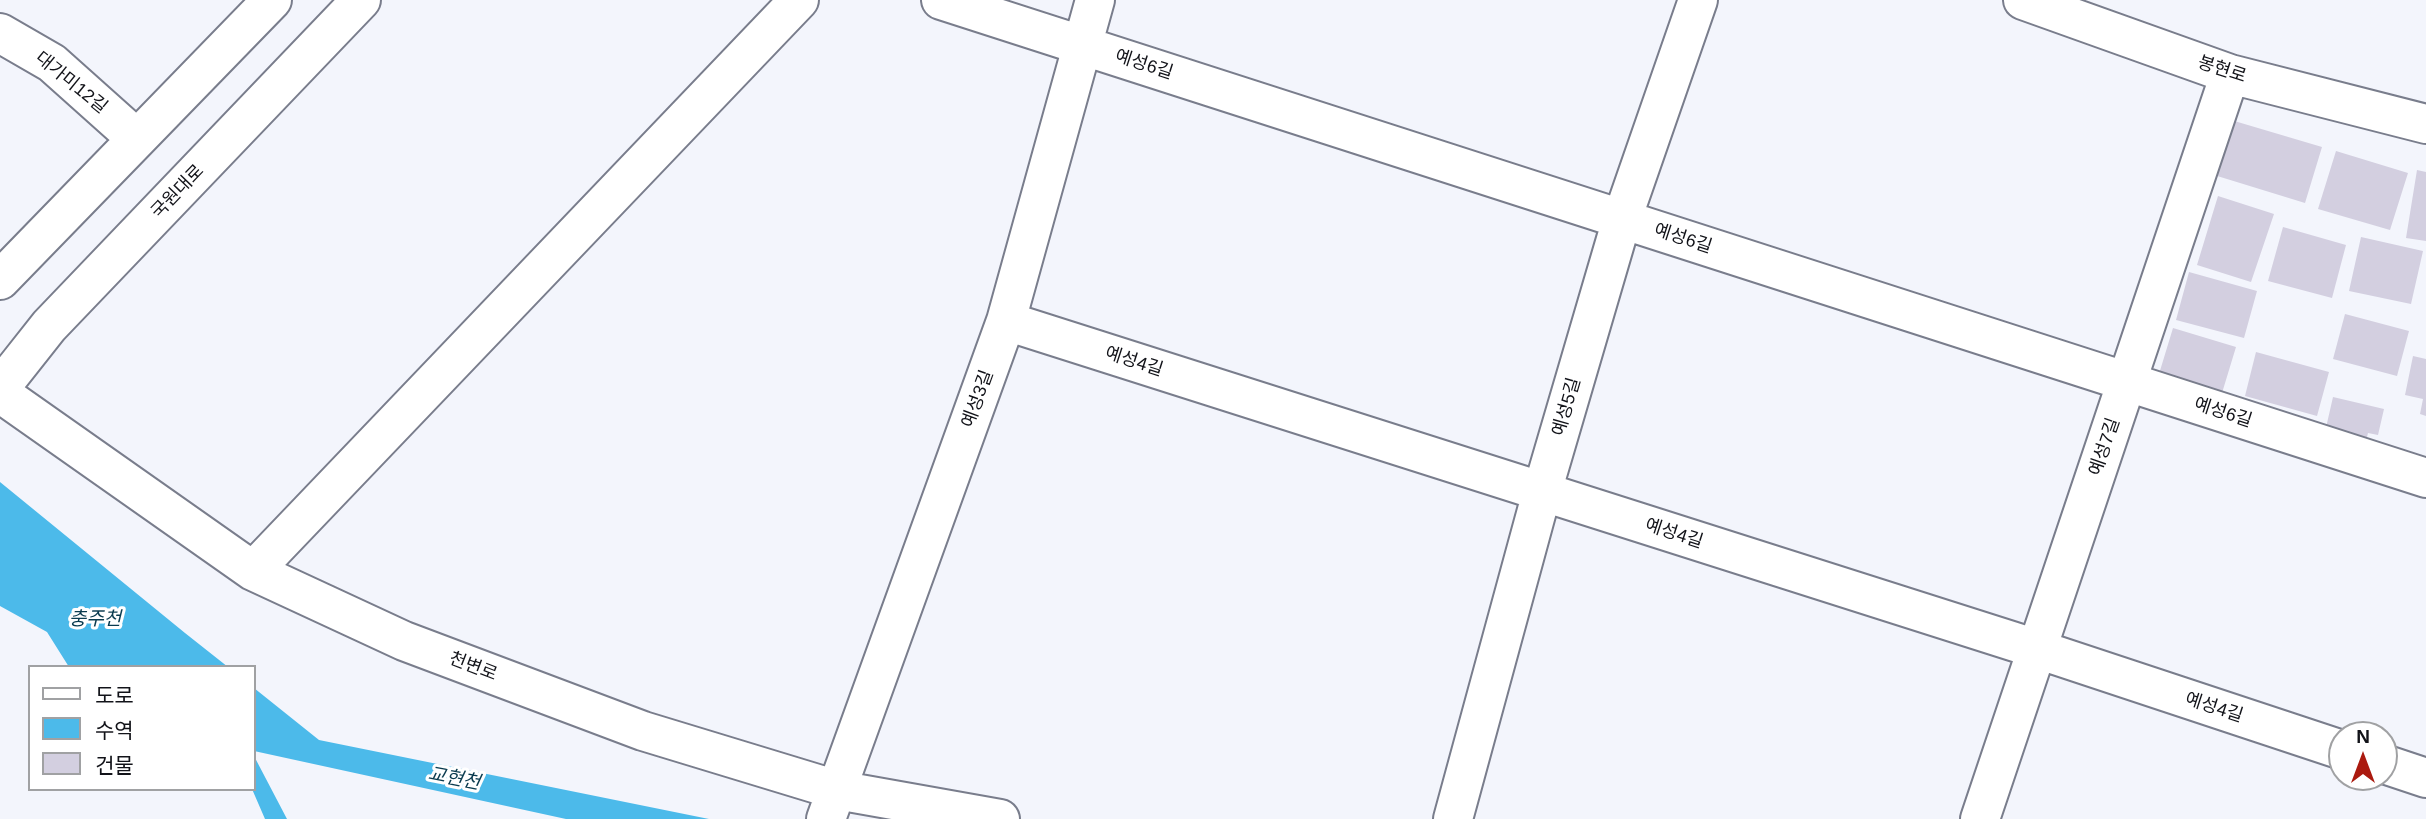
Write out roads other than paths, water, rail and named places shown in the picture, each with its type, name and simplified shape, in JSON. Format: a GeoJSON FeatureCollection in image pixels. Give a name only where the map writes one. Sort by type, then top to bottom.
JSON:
{"type":"FeatureCollection","features":[{"type":"Feature","properties":{"kind":"street"},"geometry":{"type":"LineString","coordinates":[[0,280],[272,0]]}},
{"type":"Feature","properties":{"kind":"street","name":"국원대로"},"geometry":{"type":"LineString","coordinates":[[0,391],[49,326],[361,0]]}},
{"type":"Feature","properties":{"kind":"street"},"geometry":{"type":"LineString","coordinates":[[253,570],[799,0]]}},
{"type":"Feature","properties":{"kind":"street","name":"예성6길"},"geometry":{"type":"LineString","coordinates":[[941,0],[2426,478]]}},
{"type":"Feature","properties":{"kind":"street","name":"예성3길"},"geometry":{"type":"LineString","coordinates":[[832,804],[1006,321],[1095,0]]}},
{"type":"Feature","properties":{"kind":"street","name":"예성5길"},"geometry":{"type":"LineString","coordinates":[[1453,819],[1542,492],[1622,219],[1698,0]]}},
{"type":"Feature","properties":{"kind":"street","name":"봉현로"},"geometry":{"type":"LineString","coordinates":[[2023,0],[2230,74],[2426,124]]}},
{"type":"Feature","properties":{"kind":"street","name":"대가미12길"},"geometry":{"type":"LineString","coordinates":[[0,33],[52,63],[137,139]]}},
{"type":"Feature","properties":{"kind":"street","name":"예성7길"},"geometry":{"type":"LineString","coordinates":[[1980,819],[2230,74]]}},
{"type":"Feature","properties":{"kind":"street","name":"예성4길"},"geometry":{"type":"LineString","coordinates":[[1006,321],[2037,649],[2328,745]]}},
{"type":"Feature","properties":{"kind":"street","name":"천변로"},"geometry":{"type":"LineString","coordinates":[[0,391],[253,570],[404,640],[832,804],[1000,819]]}},
{"type":"Feature","properties":{"kind":"street"},"geometry":{"type":"LineString","coordinates":[[2398,769],[2426,778]]}},
{"type":"Feature","properties":{"kind":"water","name":"충주천"},"geometry":{"type":"Polygon","coordinates":[[[0,482],[225,665],[68,665],[47,632],[0,606],[0,482]]]}},
{"type":"Feature","properties":{"kind":"water","name":"교현천"},"geometry":{"type":"Polygon","coordinates":[[[256,690],[319,740],[709,819],[566,819],[256,751],[256,690]]]}},
{"type":"Feature","properties":{"kind":"water"},"geometry":{"type":"Polygon","coordinates":[[[256,760],[287,819],[265,819],[253,791],[256,791],[256,760]]]}}]}
